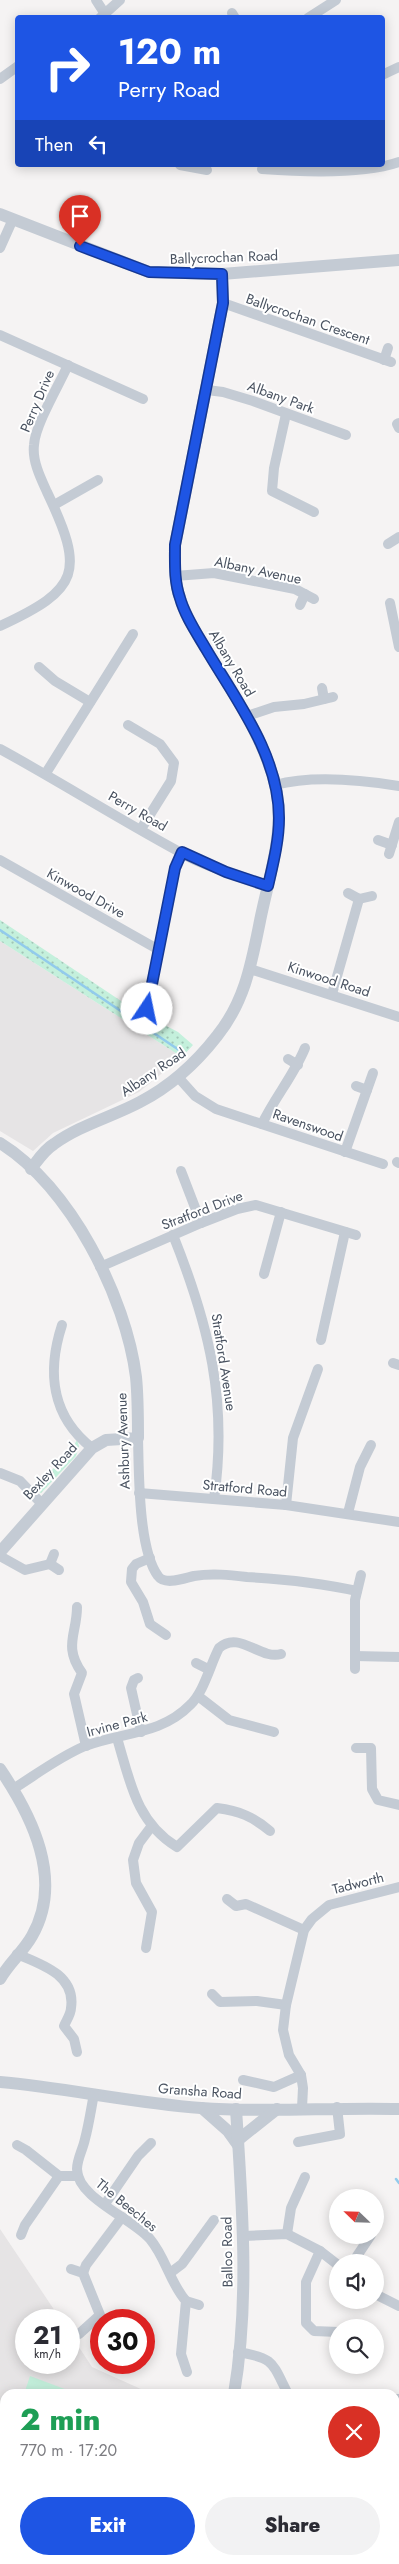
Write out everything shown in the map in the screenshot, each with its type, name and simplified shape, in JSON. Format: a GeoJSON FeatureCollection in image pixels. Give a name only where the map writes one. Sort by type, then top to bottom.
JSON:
{"type":"FeatureCollection","features":[{"type":"Feature","properties":{"kind":"street"},"geometry":{"type":"LineString","coordinates":[[96,0],[102,15]]}},
{"type":"Feature","properties":{"kind":"street"},"geometry":{"type":"LineString","coordinates":[[103,15],[120,0]]}},
{"type":"Feature","properties":{"kind":"street"},"geometry":{"type":"LineString","coordinates":[[313,15],[336,0]]}},
{"type":"Feature","properties":{"kind":"street"},"geometry":{"type":"LineString","coordinates":[[385,74],[399,67]]}},
{"type":"Feature","properties":{"kind":"street"},"geometry":{"type":"LineString","coordinates":[[0,79],[15,70]]}},
{"type":"Feature","properties":{"kind":"street"},"geometry":{"type":"LineString","coordinates":[[385,166],[399,162]]}},
{"type":"Feature","properties":{"kind":"street"},"geometry":{"type":"LineString","coordinates":[[191,167],[207,170]]}},
{"type":"Feature","properties":{"kind":"street"},"geometry":{"type":"LineString","coordinates":[[262,169],[382,167]]}},
{"type":"Feature","properties":{"kind":"street","name":"Ballycrochan Road"},"geometry":{"type":"LineString","coordinates":[[0,214],[149,272],[222,274],[399,260]]}},
{"type":"Feature","properties":{"kind":"street"},"geometry":{"type":"LineString","coordinates":[[0,248],[13,219]]}},
{"type":"Feature","properties":{"kind":"street","name":"Albany Road"},"geometry":{"type":"LineString","coordinates":[[31,1169],[53,1144],[78,1129],[114,1116],[142,1101],[178,1077],[197,1061],[220,1033],[242,999],[268,886],[276,847],[279,818],[275,785],[264,752],[247,716],[188,618],[180,599],[176,576],[175,545],[223,303],[222,274]]}},
{"type":"Feature","properties":{"kind":"street","name":"Ballycrochan Crescent"},"geometry":{"type":"LineString","coordinates":[[223,303],[388,361],[388,348]]}},
{"type":"Feature","properties":{"kind":"street","name":"Perry Drive"},"geometry":{"type":"LineString","coordinates":[[0,335],[143,399]]}},
{"type":"Feature","properties":{"kind":"street","name":"Perry Drive"},"geometry":{"type":"LineString","coordinates":[[1,622],[35,609],[54,596],[67,580],[71,562],[69,547],[37,466],[34,444],[68,365]]}},
{"type":"Feature","properties":{"kind":"street","name":"Albany Park"},"geometry":{"type":"LineString","coordinates":[[207,390],[224,392],[253,401],[346,435]]}},
{"type":"Feature","properties":{"kind":"street"},"geometry":{"type":"LineString","coordinates":[[286,414],[274,468],[272,491],[314,512]]}},
{"type":"Feature","properties":{"kind":"street"},"geometry":{"type":"LineString","coordinates":[[399,423],[397,424],[399,428]]}},
{"type":"Feature","properties":{"kind":"street"},"geometry":{"type":"LineString","coordinates":[[54,506],[98,480]]}},
{"type":"Feature","properties":{"kind":"street"},"geometry":{"type":"LineString","coordinates":[[388,544],[399,537]]}},
{"type":"Feature","properties":{"kind":"street","name":"Albany Avenue"},"geometry":{"type":"LineString","coordinates":[[176,576],[214,573],[295,589],[310,596],[300,606]]}},
{"type":"Feature","properties":{"kind":"street"},"geometry":{"type":"LineString","coordinates":[[390,602],[396,612],[399,647]]}},
{"type":"Feature","properties":{"kind":"street"},"geometry":{"type":"LineString","coordinates":[[46,774],[133,634]]}},
{"type":"Feature","properties":{"kind":"street"},"geometry":{"type":"LineString","coordinates":[[39,667],[54,681],[90,702]]}},
{"type":"Feature","properties":{"kind":"street"},"geometry":{"type":"LineString","coordinates":[[247,716],[274,707],[304,704],[328,698],[322,688]]}},
{"type":"Feature","properties":{"kind":"street"},"geometry":{"type":"LineString","coordinates":[[128,725],[160,744],[174,763],[171,781],[142,829]]}},
{"type":"Feature","properties":{"kind":"street","name":"Perry Road"},"geometry":{"type":"LineString","coordinates":[[0,749],[182,852],[226,872],[268,886]]}},
{"type":"Feature","properties":{"kind":"street"},"geometry":{"type":"LineString","coordinates":[[275,785],[342,780],[368,781],[399,786]]}},
{"type":"Feature","properties":{"kind":"street"},"geometry":{"type":"LineString","coordinates":[[378,840],[390,849],[399,822]]}},
{"type":"Feature","properties":{"kind":"street"},"geometry":{"type":"LineString","coordinates":[[147,1009],[175,868],[182,852]]}},
{"type":"Feature","properties":{"kind":"street","name":"Kinwood Drive"},"geometry":{"type":"LineString","coordinates":[[0,860],[159,950]]}},
{"type":"Feature","properties":{"kind":"street"},"geometry":{"type":"LineString","coordinates":[[348,893],[359,899],[372,896]]}},
{"type":"Feature","properties":{"kind":"street"},"geometry":{"type":"LineString","coordinates":[[332,994],[359,899]]}},
{"type":"Feature","properties":{"kind":"street","name":"Kinwood Road"},"geometry":{"type":"LineString","coordinates":[[250,968],[399,1017]]}},
{"type":"Feature","properties":{"kind":"street","name":"Ravenswood"},"geometry":{"type":"LineString","coordinates":[[262,1124],[277,1096],[298,1065],[305,1048]]}},
{"type":"Feature","properties":{"kind":"street"},"geometry":{"type":"LineString","coordinates":[[288,1058],[298,1065]]}},
{"type":"Feature","properties":{"kind":"street","name":"Ravenswood"},"geometry":{"type":"LineString","coordinates":[[346,1152],[373,1073]]}},
{"type":"Feature","properties":{"kind":"street","name":"Ravenswood"},"geometry":{"type":"LineString","coordinates":[[178,1077],[195,1096],[216,1109],[383,1164]]}},
{"type":"Feature","properties":{"kind":"street"},"geometry":{"type":"LineString","coordinates":[[356,1086],[367,1090]]}},
{"type":"Feature","properties":{"kind":"street","name":"Ashbury Avenue"},"geometry":{"type":"LineString","coordinates":[[0,1143],[31,1169],[68,1209],[94,1251],[121,1316],[130,1345],[136,1377],[139,1494],[150,1558],[159,1578],[166,1581],[206,1574],[276,1579],[357,1591]]}},
{"type":"Feature","properties":{"kind":"street"},"geometry":{"type":"LineString","coordinates":[[181,1171],[201,1223]]}},
{"type":"Feature","properties":{"kind":"street","name":"Stratford Drive"},"geometry":{"type":"LineString","coordinates":[[100,1267],[201,1223],[237,1209],[256,1205],[356,1235]]}},
{"type":"Feature","properties":{"kind":"street"},"geometry":{"type":"LineString","coordinates":[[264,1274],[281,1212]]}},
{"type":"Feature","properties":{"kind":"street"},"geometry":{"type":"LineString","coordinates":[[321,1340],[344,1232]]}},
{"type":"Feature","properties":{"kind":"street","name":"Stratford Avenue"},"geometry":{"type":"LineString","coordinates":[[173,1235],[201,1311],[212,1362],[220,1427],[214,1499]]}},
{"type":"Feature","properties":{"kind":"street"},"geometry":{"type":"LineString","coordinates":[[62,1325],[52,1366],[53,1383],[69,1425],[92,1448]]}},
{"type":"Feature","properties":{"kind":"street"},"geometry":{"type":"LineString","coordinates":[[286,1505],[294,1431],[318,1370]]}},
{"type":"Feature","properties":{"kind":"street","name":"Bexley Road"},"geometry":{"type":"LineString","coordinates":[[0,1552],[41,1503],[92,1448],[106,1440],[138,1438]]}},
{"type":"Feature","properties":{"kind":"street"},"geometry":{"type":"LineString","coordinates":[[348,1513],[360,1467],[371,1445]]}},
{"type":"Feature","properties":{"kind":"street"},"geometry":{"type":"LineString","coordinates":[[0,1473],[20,1481],[41,1503]]}},
{"type":"Feature","properties":{"kind":"street","name":"Stratford Road"},"geometry":{"type":"LineString","coordinates":[[139,1494],[286,1505],[399,1522]]}},
{"type":"Feature","properties":{"kind":"street"},"geometry":{"type":"LineString","coordinates":[[50,1564],[54,1554]]}},
{"type":"Feature","properties":{"kind":"street"},"geometry":{"type":"LineString","coordinates":[[0,1556],[25,1570],[50,1564],[59,1570]]}},
{"type":"Feature","properties":{"kind":"street"},"geometry":{"type":"LineString","coordinates":[[150,1558],[136,1564],[132,1569],[131,1582],[143,1602],[150,1624],[166,1635]]}},
{"type":"Feature","properties":{"kind":"street"},"geometry":{"type":"LineString","coordinates":[[355,1669],[357,1591],[361,1575]]}},
{"type":"Feature","properties":{"kind":"street"},"geometry":{"type":"LineString","coordinates":[[77,1607],[77,1618],[72,1632],[73,1660],[82,1672],[74,1694],[86,1746]]}},
{"type":"Feature","properties":{"kind":"street","name":"Irvine Park"},"geometry":{"type":"LineString","coordinates":[[14,1790],[65,1756],[86,1746],[141,1732],[169,1722],[180,1715],[198,1696],[208,1669],[219,1648],[230,1641],[245,1644],[273,1656],[281,1654]]}},
{"type":"Feature","properties":{"kind":"street"},"geometry":{"type":"LineString","coordinates":[[355,1656],[399,1657]]}},
{"type":"Feature","properties":{"kind":"street"},"geometry":{"type":"LineString","coordinates":[[196,1663],[208,1669]]}},
{"type":"Feature","properties":{"kind":"street"},"geometry":{"type":"LineString","coordinates":[[138,1678],[134,1680],[131,1688],[141,1732]]}},
{"type":"Feature","properties":{"kind":"street"},"geometry":{"type":"LineString","coordinates":[[198,1696],[229,1720],[274,1732]]}},
{"type":"Feature","properties":{"kind":"street"},"geometry":{"type":"LineString","coordinates":[[117,1738],[138,1803],[151,1827],[177,1847],[217,1808],[238,1810],[255,1818],[270,1831]]}},
{"type":"Feature","properties":{"kind":"street"},"geometry":{"type":"LineString","coordinates":[[356,1748],[370,1748],[372,1789],[378,1800],[399,1805]]}},
{"type":"Feature","properties":{"kind":"street"},"geometry":{"type":"LineString","coordinates":[[0,1768],[34,1827],[42,1856],[44,1889],[40,1920],[32,1936],[0,1979]]}},
{"type":"Feature","properties":{"kind":"street"},"geometry":{"type":"LineString","coordinates":[[146,1948],[152,1912],[136,1883],[133,1860],[139,1843],[151,1827]]}},
{"type":"Feature","properties":{"kind":"street","name":"Tadworth"},"geometry":{"type":"LineString","coordinates":[[302,2108],[301,2075],[284,2042],[283,2030],[286,2005],[304,1930],[312,1919],[329,1905],[399,1887]]}},
{"type":"Feature","properties":{"kind":"street"},"geometry":{"type":"LineString","coordinates":[[226,1899],[236,1906],[246,1904],[304,1930]]}},
{"type":"Feature","properties":{"kind":"street"},"geometry":{"type":"LineString","coordinates":[[18,1954],[61,1975],[68,1989],[71,2008],[64,2026],[74,2039],[77,2052]]}},
{"type":"Feature","properties":{"kind":"street"},"geometry":{"type":"LineString","coordinates":[[212,1994],[220,2002],[257,2001],[286,2005]]}},
{"type":"Feature","properties":{"kind":"street"},"geometry":{"type":"LineString","coordinates":[[243,2080],[274,2088],[301,2075]]}},
{"type":"Feature","properties":{"kind":"street","name":"Gransha Road"},"geometry":{"type":"LineString","coordinates":[[0,2082],[159,2104],[202,2108],[399,2109]]}},
{"type":"Feature","properties":{"kind":"street","name":"The Beeches"},"geometry":{"type":"LineString","coordinates":[[94,2094],[78,2163],[78,2176],[87,2191],[148,2237],[160,2253],[176,2290],[186,2301]]}},
{"type":"Feature","properties":{"kind":"street"},"geometry":{"type":"LineString","coordinates":[[202,2108],[238,2142],[277,2109]]}},
{"type":"Feature","properties":{"kind":"street"},"geometry":{"type":"LineString","coordinates":[[298,2142],[340,2134],[337,2108]]}},
{"type":"Feature","properties":{"kind":"street","name":"Balloo Road"},"geometry":{"type":"LineString","coordinates":[[234,2389],[242,2312],[243,2236],[236,2109]]}},
{"type":"Feature","properties":{"kind":"street"},"geometry":{"type":"LineString","coordinates":[[105,2204],[138,2156],[151,2143]]}},
{"type":"Feature","properties":{"kind":"street"},"geometry":{"type":"LineString","coordinates":[[16,2145],[26,2150],[59,2176],[78,2176]]}},
{"type":"Feature","properties":{"kind":"street"},"geometry":{"type":"LineString","coordinates":[[21,2235],[25,2225],[59,2176]]}},
{"type":"Feature","properties":{"kind":"street"},"geometry":{"type":"LineString","coordinates":[[287,2234],[291,2208],[305,2177]]}},
{"type":"Feature","properties":{"kind":"street"},"geometry":{"type":"LineString","coordinates":[[83,2274],[86,2265],[122,2217]]}},
{"type":"Feature","properties":{"kind":"street"},"geometry":{"type":"LineString","coordinates":[[170,2273],[182,2264],[214,2220]]}},
{"type":"Feature","properties":{"kind":"street"},"geometry":{"type":"LineString","coordinates":[[243,2236],[287,2234],[320,2251],[329,2258]]}},
{"type":"Feature","properties":{"kind":"street"},"geometry":{"type":"LineString","coordinates":[[320,2251],[306,2282],[306,2323],[314,2331],[329,2332]]}},
{"type":"Feature","properties":{"kind":"street"},"geometry":{"type":"LineString","coordinates":[[71,2268],[83,2274],[100,2315],[80,2333]]}},
{"type":"Feature","properties":{"kind":"street"},"geometry":{"type":"LineString","coordinates":[[384,2298],[399,2306]]}},
{"type":"Feature","properties":{"kind":"street"},"geometry":{"type":"LineString","coordinates":[[187,2372],[181,2354],[186,2301],[199,2305]]}},
{"type":"Feature","properties":{"kind":"street"},"geometry":{"type":"LineString","coordinates":[[238,2352],[267,2358],[273,2365],[285,2389]]}},
{"type":"Feature","properties":{"kind":"shaded area"},"geometry":{"type":"Polygon","coordinates":[[[0,941],[182,1057],[139,1092],[53,1133],[33,1151],[0,1131],[0,941]]]}},
{"type":"Feature","properties":{"kind":"shaded area"},"geometry":{"type":"Polygon","coordinates":[[[0,2229],[54,2309],[15,2309],[15,2374],[80,2374],[80,2349],[90,2364],[90,2374],[108,2374],[141,2389],[0,2389],[0,2229]]]}},
{"type":"Feature","properties":{"kind":"green space"},"geometry":{"type":"Polygon","coordinates":[[[0,920],[130,1007],[178,1032],[193,1045],[182,1057],[0,941],[0,920]]]}},
{"type":"Feature","properties":{"kind":"green space"},"geometry":{"type":"Polygon","coordinates":[[[77,1440],[79,1446],[76,1456],[41,1493],[32,1490],[70,1452],[77,1440]]]}},
{"type":"Feature","properties":{"kind":"green space"},"geometry":{"type":"Polygon","coordinates":[[[30,2376],[65,2389],[26,2389],[30,2376]]]}},
{"type":"Feature","properties":{"kind":"waterway"},"geometry":{"type":"LineString","coordinates":[[0,930],[185,1054]]}},
{"type":"Feature","properties":{"kind":"waterway"},"geometry":{"type":"LineString","coordinates":[[396,2179],[399,2183]]}},
{"type":"Feature","properties":{"kind":"route"},"geometry":{"type":"LineString","coordinates":[[80,246],[149,272],[222,274],[223,303],[175,545],[177,587],[188,618],[247,716],[264,752],[275,785],[279,818],[276,847],[268,886],[226,872],[182,852],[175,868],[147,1009]]}}]}
